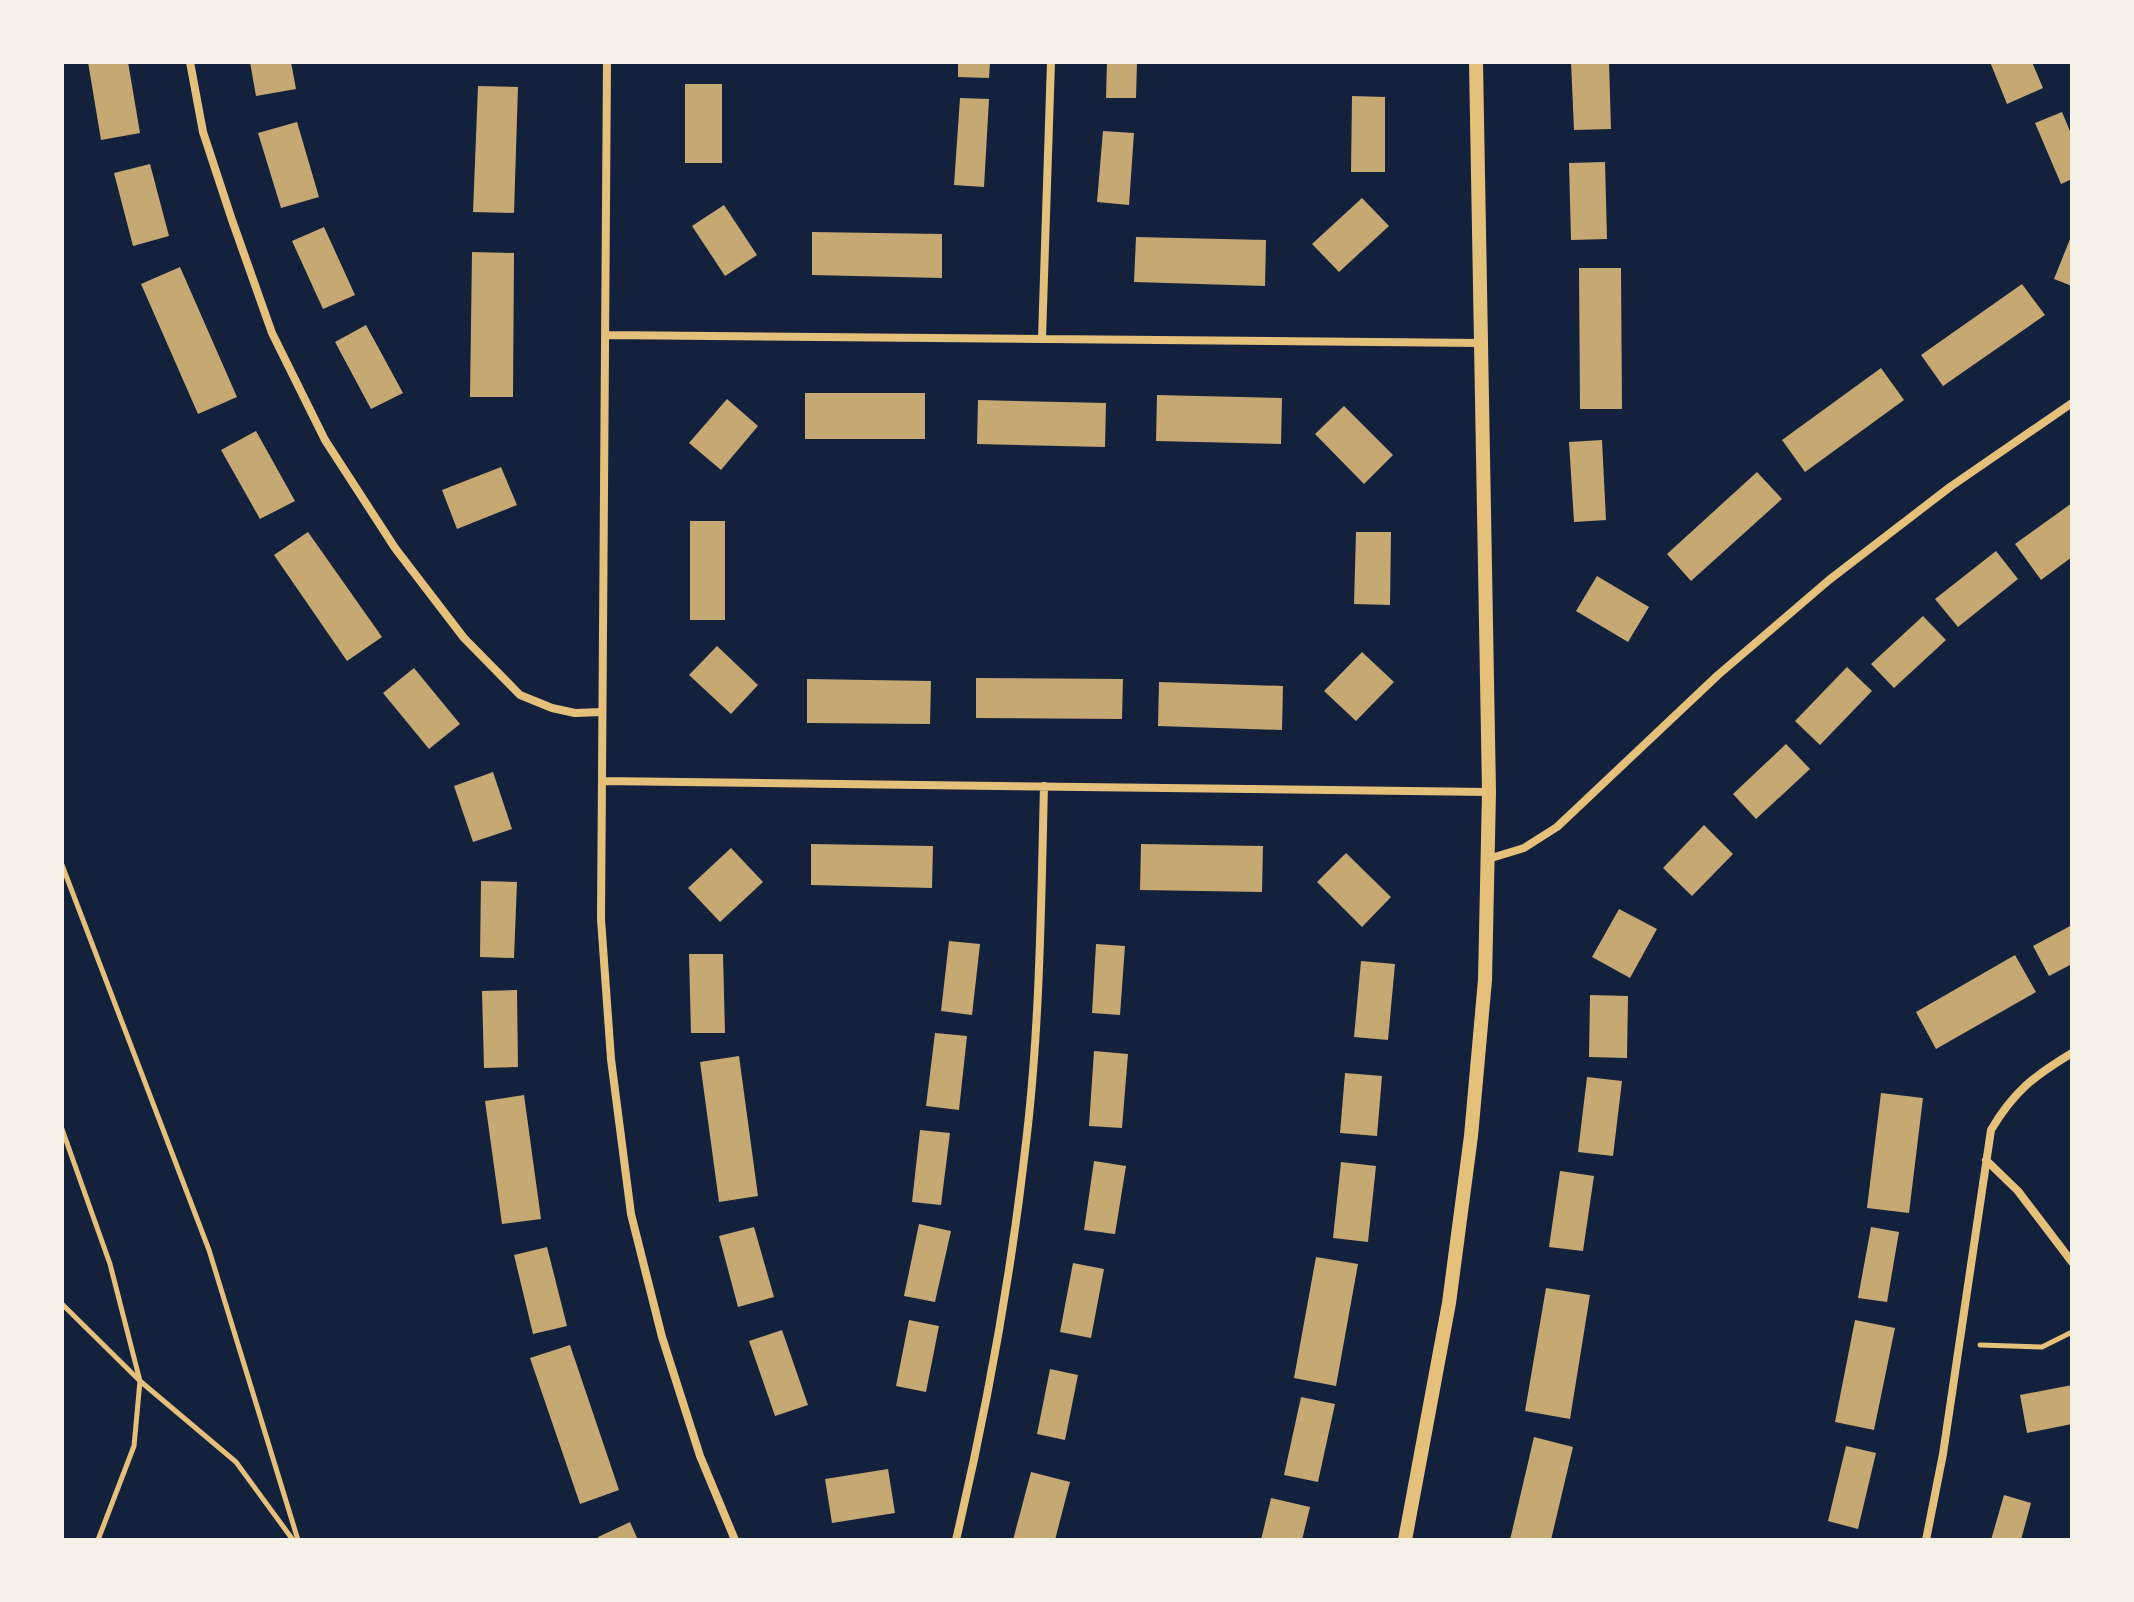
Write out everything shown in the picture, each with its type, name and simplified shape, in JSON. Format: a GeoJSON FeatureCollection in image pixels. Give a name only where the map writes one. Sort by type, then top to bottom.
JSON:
{"type":"FeatureCollection","features":[{"type":"Feature","properties":{"kind":"street"},"geometry":{"type":"LineString","coordinates":[[190,62],[203,132],[267,319],[325,440],[395,548],[446,616],[520,695],[552,708],[575,713],[602,712]]}},
{"type":"Feature","properties":{"kind":"street"},"geometry":{"type":"LineString","coordinates":[[607,62],[601,919],[611,1059],[631,1214],[662,1337],[700,1456],[735,1540]]}},
{"type":"Feature","properties":{"kind":"street"},"geometry":{"type":"LineString","coordinates":[[1042,338],[1051,62]]}},
{"type":"Feature","properties":{"kind":"street"},"geometry":{"type":"LineString","coordinates":[[1405,1540],[1449,1303],[1471,1136],[1485,980],[1489,792],[1476,62]]}},
{"type":"Feature","properties":{"kind":"street"},"geometry":{"type":"LineString","coordinates":[[606,335],[1480,343]]}},
{"type":"Feature","properties":{"kind":"street"},"geometry":{"type":"LineString","coordinates":[[1488,859],[1524,848],[1557,827],[1718,675],[1829,580],[1950,487],[2072,403]]}},
{"type":"Feature","properties":{"kind":"street"},"geometry":{"type":"LineString","coordinates":[[602,781],[1489,792]]}},
{"type":"Feature","properties":{"kind":"street"},"geometry":{"type":"LineString","coordinates":[[956,1540],[999,1332],[1026,1149],[1039,968],[1044,786]]}},
{"type":"Feature","properties":{"kind":"street"},"geometry":{"type":"LineString","coordinates":[[1926,1540],[1943,1454],[1991,1130],[2005,1106],[2025,1085],[2072,1053]]}},
{"type":"Feature","properties":{"kind":"street"},"geometry":{"type":"LineString","coordinates":[[1986,1160],[2018,1191],[2072,1262]]}},
{"type":"Feature","properties":{"kind":"path"},"geometry":{"type":"LineString","coordinates":[[62,865],[209,1250],[295,1540]]}},
{"type":"Feature","properties":{"kind":"path"},"geometry":{"type":"LineString","coordinates":[[62,1129],[110,1264],[140,1381],[134,1446],[98,1540]]}},
{"type":"Feature","properties":{"kind":"path"},"geometry":{"type":"LineString","coordinates":[[62,1304],[140,1381],[236,1462],[295,1540]]}},
{"type":"Feature","properties":{"kind":"path"},"geometry":{"type":"LineString","coordinates":[[1959,1344],[2042,1347],[2072,1332]]}},
{"type":"Feature","properties":{"kind":"building"},"geometry":{"type":"Polygon","coordinates":[[[88,62],[128,62],[140,133],[101,140],[88,62]]]}},
{"type":"Feature","properties":{"kind":"building"},"geometry":{"type":"Polygon","coordinates":[[[250,62],[291,62],[296,89],[256,96],[250,62]]]}},
{"type":"Feature","properties":{"kind":"building"},"geometry":{"type":"Polygon","coordinates":[[[958,62],[990,62],[989,78],[958,77],[958,62]]]}},
{"type":"Feature","properties":{"kind":"building"},"geometry":{"type":"Polygon","coordinates":[[[1107,62],[1137,62],[1136,98],[1106,98],[1107,62]]]}},
{"type":"Feature","properties":{"kind":"building"},"geometry":{"type":"Polygon","coordinates":[[[1571,62],[1609,62],[1611,129],[1574,130],[1571,62]]]}},
{"type":"Feature","properties":{"kind":"building"},"geometry":{"type":"Polygon","coordinates":[[[1990,62],[2032,62],[2043,88],[2007,104],[1990,62]]]}},
{"type":"Feature","properties":{"kind":"building"},"geometry":{"type":"Polygon","coordinates":[[[685,84],[722,84],[722,163],[685,163],[685,84]]]}},
{"type":"Feature","properties":{"kind":"building"},"geometry":{"type":"Polygon","coordinates":[[[478,86],[518,87],[514,213],[473,212],[478,86]]]}},
{"type":"Feature","properties":{"kind":"building"},"geometry":{"type":"Polygon","coordinates":[[[1352,96],[1385,97],[1385,172],[1351,172],[1352,96]]]}},
{"type":"Feature","properties":{"kind":"building"},"geometry":{"type":"Polygon","coordinates":[[[960,98],[989,99],[984,187],[954,185],[960,98]]]}},
{"type":"Feature","properties":{"kind":"building"},"geometry":{"type":"Polygon","coordinates":[[[2062,112],[2072,136],[2072,179],[2061,184],[2035,123],[2062,112]]]}},
{"type":"Feature","properties":{"kind":"building"},"geometry":{"type":"Polygon","coordinates":[[[297,122],[319,197],[281,208],[258,133],[297,122]]]}},
{"type":"Feature","properties":{"kind":"building"},"geometry":{"type":"Polygon","coordinates":[[[1103,131],[1134,133],[1129,205],[1097,202],[1103,131]]]}},
{"type":"Feature","properties":{"kind":"building"},"geometry":{"type":"Polygon","coordinates":[[[1605,162],[1607,239],[1571,240],[1569,163],[1605,162]]]}},
{"type":"Feature","properties":{"kind":"building"},"geometry":{"type":"Polygon","coordinates":[[[150,164],[169,236],[133,246],[114,173],[150,164]]]}},
{"type":"Feature","properties":{"kind":"building"},"geometry":{"type":"Polygon","coordinates":[[[1362,198],[1389,226],[1339,272],[1312,244],[1362,198]]]}},
{"type":"Feature","properties":{"kind":"building"},"geometry":{"type":"Polygon","coordinates":[[[724,205],[757,255],[725,276],[692,226],[724,205]]]}},
{"type":"Feature","properties":{"kind":"building"},"geometry":{"type":"Polygon","coordinates":[[[324,227],[355,295],[323,309],[292,241],[324,227]]]}},
{"type":"Feature","properties":{"kind":"building"},"geometry":{"type":"Polygon","coordinates":[[[812,232],[942,234],[942,278],[812,275],[812,232]]]}},
{"type":"Feature","properties":{"kind":"building"},"geometry":{"type":"Polygon","coordinates":[[[2072,234],[2072,286],[2054,279],[2072,234]]]}},
{"type":"Feature","properties":{"kind":"building"},"geometry":{"type":"Polygon","coordinates":[[[1136,237],[1266,240],[1265,286],[1134,282],[1136,237]]]}},
{"type":"Feature","properties":{"kind":"building"},"geometry":{"type":"Polygon","coordinates":[[[472,252],[514,253],[513,397],[470,397],[472,252]]]}},
{"type":"Feature","properties":{"kind":"building"},"geometry":{"type":"Polygon","coordinates":[[[180,267],[237,397],[198,414],[141,284],[180,267]]]}},
{"type":"Feature","properties":{"kind":"building"},"geometry":{"type":"Polygon","coordinates":[[[1579,268],[1621,268],[1622,409],[1580,409],[1579,268]]]}},
{"type":"Feature","properties":{"kind":"building"},"geometry":{"type":"Polygon","coordinates":[[[2022,284],[2045,315],[1943,386],[1921,355],[2022,284]]]}},
{"type":"Feature","properties":{"kind":"building"},"geometry":{"type":"Polygon","coordinates":[[[366,325],[403,393],[371,409],[335,342],[366,325]]]}},
{"type":"Feature","properties":{"kind":"building"},"geometry":{"type":"Polygon","coordinates":[[[1881,368],[1904,400],[1805,472],[1782,440],[1881,368]]]}},
{"type":"Feature","properties":{"kind":"building"},"geometry":{"type":"Polygon","coordinates":[[[805,393],[925,393],[925,439],[805,439],[805,393]]]}},
{"type":"Feature","properties":{"kind":"building"},"geometry":{"type":"Polygon","coordinates":[[[1157,395],[1282,398],[1281,444],[1156,441],[1157,395]]]}},
{"type":"Feature","properties":{"kind":"building"},"geometry":{"type":"Polygon","coordinates":[[[727,399],[758,426],[721,470],[689,443],[727,399]]]}},
{"type":"Feature","properties":{"kind":"building"},"geometry":{"type":"Polygon","coordinates":[[[978,400],[1106,403],[1105,447],[977,444],[978,400]]]}},
{"type":"Feature","properties":{"kind":"building"},"geometry":{"type":"Polygon","coordinates":[[[1344,406],[1393,455],[1364,484],[1315,434],[1344,406]]]}},
{"type":"Feature","properties":{"kind":"building"},"geometry":{"type":"Polygon","coordinates":[[[256,431],[295,501],[260,519],[221,450],[256,431]]]}},
{"type":"Feature","properties":{"kind":"building"},"geometry":{"type":"Polygon","coordinates":[[[1602,440],[1606,520],[1574,522],[1569,442],[1602,440]]]}},
{"type":"Feature","properties":{"kind":"building"},"geometry":{"type":"Polygon","coordinates":[[[501,467],[517,505],[457,529],[442,490],[501,467]]]}},
{"type":"Feature","properties":{"kind":"building"},"geometry":{"type":"Polygon","coordinates":[[[1757,472],[1782,499],[1691,581],[1667,554],[1757,472]]]}},
{"type":"Feature","properties":{"kind":"building"},"geometry":{"type":"Polygon","coordinates":[[[2072,503],[2072,557],[2041,580],[2015,544],[2072,503]]]}},
{"type":"Feature","properties":{"kind":"building"},"geometry":{"type":"Polygon","coordinates":[[[690,521],[725,521],[725,620],[690,620],[690,521]]]}},
{"type":"Feature","properties":{"kind":"building"},"geometry":{"type":"Polygon","coordinates":[[[308,532],[382,637],[347,661],[274,555],[308,532]]]}},
{"type":"Feature","properties":{"kind":"building"},"geometry":{"type":"Polygon","coordinates":[[[1356,532],[1391,532],[1390,605],[1354,604],[1356,532]]]}},
{"type":"Feature","properties":{"kind":"building"},"geometry":{"type":"Polygon","coordinates":[[[1996,551],[2018,579],[1958,627],[1935,599],[1996,551]]]}},
{"type":"Feature","properties":{"kind":"building"},"geometry":{"type":"Polygon","coordinates":[[[1597,576],[1649,607],[1628,642],[1576,611],[1597,576]]]}},
{"type":"Feature","properties":{"kind":"building"},"geometry":{"type":"Polygon","coordinates":[[[1923,616],[1946,640],[1894,688],[1871,664],[1923,616]]]}},
{"type":"Feature","properties":{"kind":"building"},"geometry":{"type":"Polygon","coordinates":[[[717,646],[758,685],[731,714],[689,675],[717,646]]]}},
{"type":"Feature","properties":{"kind":"building"},"geometry":{"type":"Polygon","coordinates":[[[1362,652],[1394,682],[1356,721],[1324,691],[1362,652]]]}},
{"type":"Feature","properties":{"kind":"building"},"geometry":{"type":"Polygon","coordinates":[[[1847,667],[1872,691],[1820,745],[1795,721],[1847,667]]]}},
{"type":"Feature","properties":{"kind":"building"},"geometry":{"type":"Polygon","coordinates":[[[414,668],[460,724],[429,749],[383,693],[414,668]]]}},
{"type":"Feature","properties":{"kind":"building"},"geometry":{"type":"Polygon","coordinates":[[[976,678],[1123,679],[1122,719],[976,718],[976,678]]]}},
{"type":"Feature","properties":{"kind":"building"},"geometry":{"type":"Polygon","coordinates":[[[807,679],[931,681],[930,724],[807,723],[807,679]]]}},
{"type":"Feature","properties":{"kind":"building"},"geometry":{"type":"Polygon","coordinates":[[[1159,682],[1283,686],[1282,730],[1158,726],[1159,682]]]}},
{"type":"Feature","properties":{"kind":"building"},"geometry":{"type":"Polygon","coordinates":[[[1786,744],[1810,769],[1756,819],[1733,794],[1786,744]]]}},
{"type":"Feature","properties":{"kind":"building"},"geometry":{"type":"Polygon","coordinates":[[[493,772],[512,829],[473,842],[454,786],[493,772]]]}},
{"type":"Feature","properties":{"kind":"building"},"geometry":{"type":"Polygon","coordinates":[[[1704,825],[1733,854],[1692,896],[1663,868],[1704,825]]]}},
{"type":"Feature","properties":{"kind":"building"},"geometry":{"type":"Polygon","coordinates":[[[811,844],[933,846],[932,888],[811,885],[811,844]]]}},
{"type":"Feature","properties":{"kind":"building"},"geometry":{"type":"Polygon","coordinates":[[[1141,844],[1263,846],[1262,892],[1140,890],[1141,844]]]}},
{"type":"Feature","properties":{"kind":"building"},"geometry":{"type":"Polygon","coordinates":[[[731,848],[763,882],[720,922],[688,888],[731,848]]]}},
{"type":"Feature","properties":{"kind":"building"},"geometry":{"type":"Polygon","coordinates":[[[1346,853],[1391,897],[1362,927],[1317,882],[1346,853]]]}},
{"type":"Feature","properties":{"kind":"building"},"geometry":{"type":"Polygon","coordinates":[[[481,881],[517,882],[514,958],[480,957],[481,881]]]}},
{"type":"Feature","properties":{"kind":"building"},"geometry":{"type":"Polygon","coordinates":[[[1619,909],[1657,929],[1630,978],[1592,957],[1619,909]]]}},
{"type":"Feature","properties":{"kind":"building"},"geometry":{"type":"Polygon","coordinates":[[[2072,925],[2072,964],[2049,976],[2033,946],[2072,925]]]}},
{"type":"Feature","properties":{"kind":"building"},"geometry":{"type":"Polygon","coordinates":[[[949,941],[980,944],[972,1015],[941,1011],[949,941]]]}},
{"type":"Feature","properties":{"kind":"building"},"geometry":{"type":"Polygon","coordinates":[[[1096,944],[1125,946],[1120,1015],[1092,1013],[1096,944]]]}},
{"type":"Feature","properties":{"kind":"building"},"geometry":{"type":"Polygon","coordinates":[[[689,954],[723,954],[725,1033],[691,1033],[689,954]]]}},
{"type":"Feature","properties":{"kind":"building"},"geometry":{"type":"Polygon","coordinates":[[[2015,955],[2036,992],[1936,1049],[1916,1012],[2015,955]]]}},
{"type":"Feature","properties":{"kind":"building"},"geometry":{"type":"Polygon","coordinates":[[[1361,961],[1395,964],[1388,1040],[1354,1037],[1361,961]]]}},
{"type":"Feature","properties":{"kind":"building"},"geometry":{"type":"Polygon","coordinates":[[[517,990],[518,1067],[484,1068],[482,991],[517,990]]]}},
{"type":"Feature","properties":{"kind":"building"},"geometry":{"type":"Polygon","coordinates":[[[1590,995],[1628,996],[1627,1058],[1589,1057],[1590,995]]]}},
{"type":"Feature","properties":{"kind":"building"},"geometry":{"type":"Polygon","coordinates":[[[935,1033],[967,1036],[959,1110],[926,1106],[935,1033]]]}},
{"type":"Feature","properties":{"kind":"building"},"geometry":{"type":"Polygon","coordinates":[[[1094,1051],[1128,1054],[1122,1128],[1089,1126],[1094,1051]]]}},
{"type":"Feature","properties":{"kind":"building"},"geometry":{"type":"Polygon","coordinates":[[[739,1056],[758,1196],[719,1202],[700,1062],[739,1056]]]}},
{"type":"Feature","properties":{"kind":"building"},"geometry":{"type":"Polygon","coordinates":[[[1345,1073],[1382,1076],[1377,1136],[1340,1133],[1345,1073]]]}},
{"type":"Feature","properties":{"kind":"building"},"geometry":{"type":"Polygon","coordinates":[[[1587,1077],[1622,1081],[1613,1156],[1578,1152],[1587,1077]]]}},
{"type":"Feature","properties":{"kind":"building"},"geometry":{"type":"Polygon","coordinates":[[[1881,1093],[1923,1098],[1909,1213],[1867,1208],[1881,1093]]]}},
{"type":"Feature","properties":{"kind":"building"},"geometry":{"type":"Polygon","coordinates":[[[524,1095],[541,1219],[502,1224],[485,1101],[524,1095]]]}},
{"type":"Feature","properties":{"kind":"building"},"geometry":{"type":"Polygon","coordinates":[[[920,1130],[950,1133],[941,1205],[912,1202],[920,1130]]]}},
{"type":"Feature","properties":{"kind":"building"},"geometry":{"type":"Polygon","coordinates":[[[1094,1161],[1126,1166],[1115,1234],[1084,1230],[1094,1161]]]}},
{"type":"Feature","properties":{"kind":"building"},"geometry":{"type":"Polygon","coordinates":[[[1341,1162],[1376,1166],[1368,1242],[1333,1238],[1341,1162]]]}},
{"type":"Feature","properties":{"kind":"building"},"geometry":{"type":"Polygon","coordinates":[[[1560,1171],[1594,1176],[1583,1251],[1549,1247],[1560,1171]]]}},
{"type":"Feature","properties":{"kind":"building"},"geometry":{"type":"Polygon","coordinates":[[[919,1224],[951,1231],[935,1302],[904,1296],[919,1224]]]}},
{"type":"Feature","properties":{"kind":"building"},"geometry":{"type":"Polygon","coordinates":[[[754,1227],[774,1297],[738,1307],[719,1236],[754,1227]]]}},
{"type":"Feature","properties":{"kind":"building"},"geometry":{"type":"Polygon","coordinates":[[[1871,1227],[1899,1232],[1887,1302],[1858,1298],[1871,1227]]]}},
{"type":"Feature","properties":{"kind":"building"},"geometry":{"type":"Polygon","coordinates":[[[547,1247],[567,1326],[533,1334],[514,1255],[547,1247]]]}},
{"type":"Feature","properties":{"kind":"building"},"geometry":{"type":"Polygon","coordinates":[[[1316,1257],[1358,1264],[1336,1386],[1294,1378],[1316,1257]]]}},
{"type":"Feature","properties":{"kind":"building"},"geometry":{"type":"Polygon","coordinates":[[[1073,1263],[1104,1269],[1091,1338],[1060,1332],[1073,1263]]]}},
{"type":"Feature","properties":{"kind":"building"},"geometry":{"type":"Polygon","coordinates":[[[1546,1288],[1590,1295],[1570,1419],[1525,1411],[1546,1288]]]}},
{"type":"Feature","properties":{"kind":"building"},"geometry":{"type":"Polygon","coordinates":[[[909,1320],[939,1326],[926,1392],[896,1386],[909,1320]]]}},
{"type":"Feature","properties":{"kind":"building"},"geometry":{"type":"Polygon","coordinates":[[[1855,1320],[1895,1328],[1874,1430],[1835,1422],[1855,1320]]]}},
{"type":"Feature","properties":{"kind":"building"},"geometry":{"type":"Polygon","coordinates":[[[782,1330],[808,1405],[775,1416],[749,1341],[782,1330]]]}},
{"type":"Feature","properties":{"kind":"building"},"geometry":{"type":"Polygon","coordinates":[[[570,1345],[619,1490],[580,1504],[530,1358],[570,1345]]]}},
{"type":"Feature","properties":{"kind":"building"},"geometry":{"type":"Polygon","coordinates":[[[1050,1369],[1078,1375],[1065,1440],[1037,1434],[1050,1369]]]}},
{"type":"Feature","properties":{"kind":"building"},"geometry":{"type":"Polygon","coordinates":[[[2072,1385],[2072,1424],[2027,1433],[2020,1395],[2072,1385]]]}},
{"type":"Feature","properties":{"kind":"building"},"geometry":{"type":"Polygon","coordinates":[[[1301,1397],[1335,1404],[1318,1482],[1284,1475],[1301,1397]]]}},
{"type":"Feature","properties":{"kind":"building"},"geometry":{"type":"Polygon","coordinates":[[[1534,1437],[1573,1447],[1551,1540],[1510,1540],[1534,1437]]]}},
{"type":"Feature","properties":{"kind":"building"},"geometry":{"type":"Polygon","coordinates":[[[1846,1446],[1876,1453],[1858,1529],[1828,1521],[1846,1446]]]}},
{"type":"Feature","properties":{"kind":"building"},"geometry":{"type":"Polygon","coordinates":[[[888,1469],[895,1513],[832,1523],[825,1479],[888,1469]]]}},
{"type":"Feature","properties":{"kind":"building"},"geometry":{"type":"Polygon","coordinates":[[[1031,1472],[1070,1482],[1055,1540],[1013,1540],[1031,1472]]]}},
{"type":"Feature","properties":{"kind":"building"},"geometry":{"type":"Polygon","coordinates":[[[2004,1495],[2031,1503],[2021,1540],[1991,1540],[2004,1495]]]}},
{"type":"Feature","properties":{"kind":"building"},"geometry":{"type":"Polygon","coordinates":[[[1271,1498],[1310,1507],[1302,1540],[1261,1540],[1271,1498]]]}},
{"type":"Feature","properties":{"kind":"building"},"geometry":{"type":"Polygon","coordinates":[[[630,1522],[638,1540],[599,1540],[598,1537],[630,1522]]]}}]}
